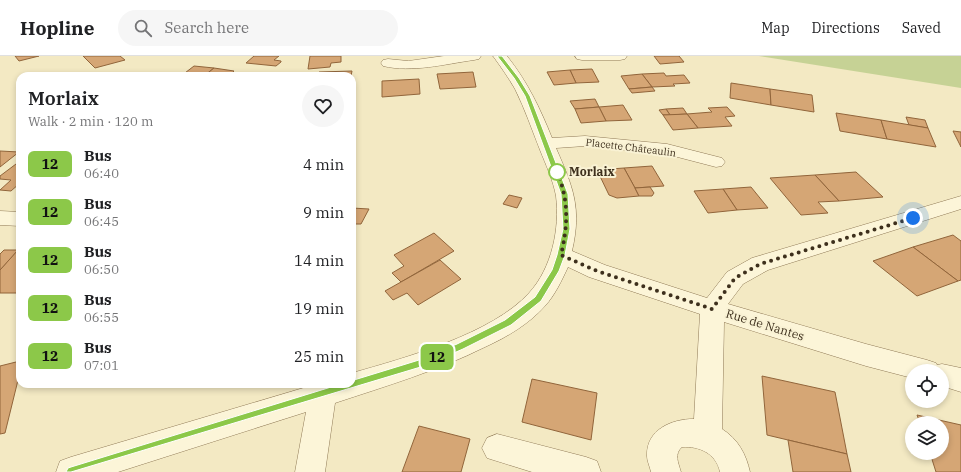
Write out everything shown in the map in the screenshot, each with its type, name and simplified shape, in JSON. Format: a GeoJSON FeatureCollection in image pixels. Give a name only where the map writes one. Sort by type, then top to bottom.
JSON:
{"type":"FeatureCollection","features":[{"type":"Feature","properties":{"kind":"street"},"geometry":{"type":"LineString","coordinates":[[388,63],[408,65],[474,56]]}},
{"type":"Feature","properties":{"kind":"street"},"geometry":{"type":"LineString","coordinates":[[356,381],[421,364],[453,350],[508,322],[538,299],[555,271],[561,255],[567,229],[565,194],[527,96],[517,78],[500,56]]}},
{"type":"Feature","properties":{"kind":"street"},"geometry":{"type":"LineString","coordinates":[[582,56],[620,56]]}},
{"type":"Feature","properties":{"kind":"street","name":"Placette Châteaulin"},"geometry":{"type":"LineString","coordinates":[[546,143],[585,141],[667,149],[716,162]]}},
{"type":"Feature","properties":{"kind":"street"},"geometry":{"type":"LineString","coordinates":[[707,436],[712,309],[735,278],[760,264],[961,202]]}},
{"type":"Feature","properties":{"kind":"street"},"geometry":{"type":"LineString","coordinates":[[0,218],[16,219]]}},
{"type":"Feature","properties":{"kind":"street","name":"Rue de Nantes"},"geometry":{"type":"LineString","coordinates":[[561,255],[597,271],[712,309],[905,365]]}},
{"type":"Feature","properties":{"kind":"street"},"geometry":{"type":"LineString","coordinates":[[949,377],[961,380]]}},
{"type":"Feature","properties":{"kind":"street"},"geometry":{"type":"LineString","coordinates":[[71,472],[323,390],[310,472]]}},
{"type":"Feature","properties":{"kind":"street"},"geometry":{"type":"LineString","coordinates":[[666,472],[662,464],[662,450],[668,439],[679,432],[692,431],[707,436],[720,445],[731,458],[735,472]]}},
{"type":"Feature","properties":{"kind":"street"},"geometry":{"type":"LineString","coordinates":[[498,448],[586,472]]}},
{"type":"Feature","properties":{"kind":"green space"},"geometry":{"type":"Polygon","coordinates":[[[759,56],[961,56],[961,88],[759,56]]]}},
{"type":"Feature","properties":{"kind":"building"},"geometry":{"type":"Polygon","coordinates":[[[15,56],[39,56],[19,61],[15,56]]]}},
{"type":"Feature","properties":{"kind":"building"},"geometry":{"type":"Polygon","coordinates":[[[83,56],[120,56],[125,60],[95,68],[83,56]]]}},
{"type":"Feature","properties":{"kind":"building"},"geometry":{"type":"Polygon","coordinates":[[[254,56],[279,56],[274,60],[281,62],[276,66],[246,63],[254,56]]]}},
{"type":"Feature","properties":{"kind":"building"},"geometry":{"type":"Polygon","coordinates":[[[310,56],[341,56],[341,62],[331,63],[330,67],[308,69],[310,56]]]}},
{"type":"Feature","properties":{"kind":"building"},"geometry":{"type":"Polygon","coordinates":[[[654,56],[679,56],[684,62],[660,64],[654,56]]]}},
{"type":"Feature","properties":{"kind":"building"},"geometry":{"type":"Polygon","coordinates":[[[194,66],[214,68],[209,72],[186,72],[194,66]]]}},
{"type":"Feature","properties":{"kind":"building"},"geometry":{"type":"Polygon","coordinates":[[[214,68],[234,71],[233,72],[209,72],[214,68]]]}},
{"type":"Feature","properties":{"kind":"building"},"geometry":{"type":"Polygon","coordinates":[[[592,69],[599,82],[576,83],[570,70],[592,69]]]}},
{"type":"Feature","properties":{"kind":"building"},"geometry":{"type":"Polygon","coordinates":[[[570,70],[576,83],[554,85],[547,72],[570,70]]]}},
{"type":"Feature","properties":{"kind":"building"},"geometry":{"type":"Polygon","coordinates":[[[352,71],[352,72],[319,72],[352,71]]]}},
{"type":"Feature","properties":{"kind":"building"},"geometry":{"type":"Polygon","coordinates":[[[473,72],[476,87],[440,89],[437,74],[473,72]]]}},
{"type":"Feature","properties":{"kind":"building"},"geometry":{"type":"Polygon","coordinates":[[[664,73],[666,76],[684,75],[690,83],[673,84],[675,86],[652,87],[642,74],[664,73]]]}},
{"type":"Feature","properties":{"kind":"building"},"geometry":{"type":"Polygon","coordinates":[[[642,74],[652,87],[629,89],[621,76],[642,74]]]}},
{"type":"Feature","properties":{"kind":"building"},"geometry":{"type":"Polygon","coordinates":[[[419,79],[420,94],[382,97],[382,81],[419,79]]]}},
{"type":"Feature","properties":{"kind":"building"},"geometry":{"type":"Polygon","coordinates":[[[731,83],[770,89],[771,105],[730,98],[731,83]]]}},
{"type":"Feature","properties":{"kind":"building"},"geometry":{"type":"Polygon","coordinates":[[[652,87],[655,91],[632,93],[629,89],[652,87]]]}},
{"type":"Feature","properties":{"kind":"building"},"geometry":{"type":"Polygon","coordinates":[[[770,89],[812,95],[814,112],[771,105],[770,89]]]}},
{"type":"Feature","properties":{"kind":"building"},"geometry":{"type":"Polygon","coordinates":[[[595,99],[599,107],[575,109],[570,101],[595,99]]]}},
{"type":"Feature","properties":{"kind":"building"},"geometry":{"type":"Polygon","coordinates":[[[623,105],[632,120],[606,121],[599,107],[623,105]]]}},
{"type":"Feature","properties":{"kind":"building"},"geometry":{"type":"Polygon","coordinates":[[[599,107],[606,121],[581,123],[575,109],[599,107]]]}},
{"type":"Feature","properties":{"kind":"building"},"geometry":{"type":"Polygon","coordinates":[[[727,107],[735,116],[725,117],[732,126],[698,128],[687,114],[712,112],[708,108],[727,107]]]}},
{"type":"Feature","properties":{"kind":"building"},"geometry":{"type":"Polygon","coordinates":[[[683,108],[687,114],[670,115],[666,109],[683,108]]]}},
{"type":"Feature","properties":{"kind":"building"},"geometry":{"type":"Polygon","coordinates":[[[666,109],[670,115],[663,115],[659,110],[666,109]]]}},
{"type":"Feature","properties":{"kind":"building"},"geometry":{"type":"Polygon","coordinates":[[[836,113],[881,120],[887,139],[840,131],[836,113]]]}},
{"type":"Feature","properties":{"kind":"building"},"geometry":{"type":"Polygon","coordinates":[[[687,114],[698,128],[673,130],[663,115],[687,114]]]}},
{"type":"Feature","properties":{"kind":"building"},"geometry":{"type":"Polygon","coordinates":[[[906,117],[925,120],[928,128],[909,125],[906,117]]]}},
{"type":"Feature","properties":{"kind":"building"},"geometry":{"type":"Polygon","coordinates":[[[881,120],[928,128],[936,147],[887,139],[881,120]]]}},
{"type":"Feature","properties":{"kind":"building"},"geometry":{"type":"Polygon","coordinates":[[[953,131],[961,132],[961,147],[953,131]]]}},
{"type":"Feature","properties":{"kind":"building"},"geometry":{"type":"Polygon","coordinates":[[[0,151],[16,152],[16,154],[0,167],[0,151]]]}},
{"type":"Feature","properties":{"kind":"building"},"geometry":{"type":"Polygon","coordinates":[[[16,164],[16,187],[11,191],[0,190],[11,180],[0,179],[0,176],[16,164]]]}},
{"type":"Feature","properties":{"kind":"building"},"geometry":{"type":"Polygon","coordinates":[[[652,166],[664,186],[635,188],[624,168],[652,166]]]}},
{"type":"Feature","properties":{"kind":"building"},"geometry":{"type":"Polygon","coordinates":[[[624,168],[639,196],[617,198],[609,195],[597,170],[624,168]]]}},
{"type":"Feature","properties":{"kind":"building"},"geometry":{"type":"Polygon","coordinates":[[[856,172],[883,197],[839,201],[815,175],[856,172]]]}},
{"type":"Feature","properties":{"kind":"building"},"geometry":{"type":"Polygon","coordinates":[[[815,175],[839,201],[818,202],[828,213],[801,215],[770,178],[815,175]]]}},
{"type":"Feature","properties":{"kind":"building"},"geometry":{"type":"Polygon","coordinates":[[[650,187],[654,193],[652,196],[639,196],[635,188],[650,187]]]}},
{"type":"Feature","properties":{"kind":"building"},"geometry":{"type":"Polygon","coordinates":[[[751,187],[768,208],[737,210],[723,189],[751,187]]]}},
{"type":"Feature","properties":{"kind":"building"},"geometry":{"type":"Polygon","coordinates":[[[723,189],[737,210],[708,213],[694,191],[723,189]]]}},
{"type":"Feature","properties":{"kind":"building"},"geometry":{"type":"Polygon","coordinates":[[[509,195],[522,198],[517,208],[503,204],[509,195]]]}},
{"type":"Feature","properties":{"kind":"building"},"geometry":{"type":"Polygon","coordinates":[[[356,208],[369,209],[361,224],[356,224],[356,208]]]}},
{"type":"Feature","properties":{"kind":"building"},"geometry":{"type":"Polygon","coordinates":[[[434,233],[454,251],[401,282],[392,273],[404,266],[394,255],[434,233]]]}},
{"type":"Feature","properties":{"kind":"building"},"geometry":{"type":"Polygon","coordinates":[[[953,235],[961,241],[961,280],[958,281],[913,247],[953,235]]]}},
{"type":"Feature","properties":{"kind":"building"},"geometry":{"type":"Polygon","coordinates":[[[913,247],[958,281],[917,296],[873,261],[913,247]]]}},
{"type":"Feature","properties":{"kind":"building"},"geometry":{"type":"Polygon","coordinates":[[[4,250],[16,250],[16,252],[0,270],[0,254],[4,250]]]}},
{"type":"Feature","properties":{"kind":"building"},"geometry":{"type":"Polygon","coordinates":[[[16,252],[16,293],[0,293],[0,270],[16,252]]]}},
{"type":"Feature","properties":{"kind":"building"},"geometry":{"type":"Polygon","coordinates":[[[440,260],[461,279],[418,305],[407,293],[393,300],[385,291],[440,260]]]}},
{"type":"Feature","properties":{"kind":"building"},"geometry":{"type":"Polygon","coordinates":[[[16,362],[16,388],[5,433],[0,434],[0,366],[16,362]]]}},
{"type":"Feature","properties":{"kind":"building"},"geometry":{"type":"Polygon","coordinates":[[[762,376],[835,392],[847,454],[767,435],[762,376]]]}},
{"type":"Feature","properties":{"kind":"building"},"geometry":{"type":"Polygon","coordinates":[[[532,379],[597,393],[591,440],[522,422],[532,379]]]}},
{"type":"Feature","properties":{"kind":"building"},"geometry":{"type":"Polygon","coordinates":[[[949,422],[961,425],[961,472],[936,472],[932,460],[949,460],[949,422]]]}},
{"type":"Feature","properties":{"kind":"building"},"geometry":{"type":"Polygon","coordinates":[[[419,426],[470,439],[461,472],[402,472],[419,426]]]}},
{"type":"Feature","properties":{"kind":"building"},"geometry":{"type":"Polygon","coordinates":[[[788,440],[847,454],[851,472],[793,472],[788,440]]]}},
{"type":"Feature","properties":{"kind":"bus line","name":"12"},"geometry":{"type":"LineString","coordinates":[[356,385],[421,364],[487,334],[508,322],[525,311],[538,299],[555,271],[561,255],[567,229],[565,194],[527,96],[517,78],[500,56]]}},
{"type":"Feature","properties":{"kind":"bus line","name":"12"},"geometry":{"type":"LineString","coordinates":[[71,472],[346,388]]}},
{"type":"Feature","properties":{"kind":"place","name":"Morlaix"},"geometry":{"type":"Point","coordinates":[557,172]}},
{"type":"Feature","properties":{"kind":"route"},"geometry":{"type":"LineString","coordinates":[[557,172],[565,194],[567,213],[567,229],[561,255],[597,271],[712,309],[735,278],[760,264],[913,218]]}}]}
